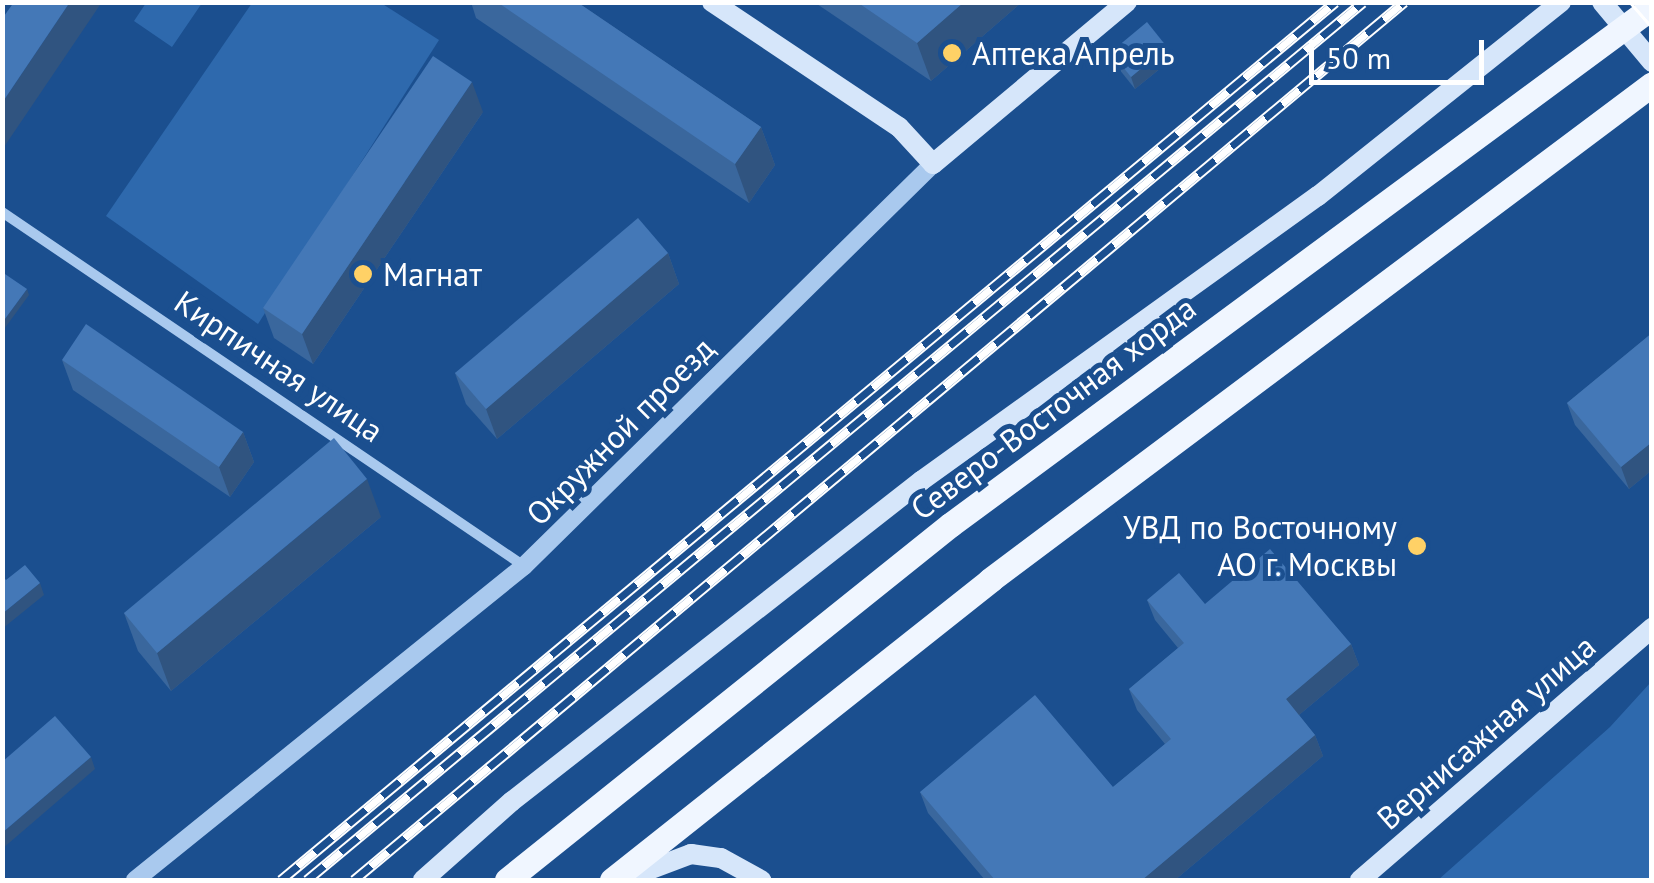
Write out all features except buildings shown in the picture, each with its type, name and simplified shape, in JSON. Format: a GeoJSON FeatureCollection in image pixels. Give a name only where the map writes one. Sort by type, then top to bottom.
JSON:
{"type":"FeatureCollection","features":[{"type":"Feature","properties":{"kind":"main road"},"geometry":{"type":"LineString","coordinates":[[712,2],[899,127],[934,164]]}},
{"type":"Feature","properties":{"kind":"main road","name":"Окружной проезд"},"geometry":{"type":"LineString","coordinates":[[934,164],[1127,2]]}},
{"type":"Feature","properties":{"kind":"main road"},"geometry":{"type":"LineString","coordinates":[[423,880],[510,802],[936,470],[1318,196],[1560,2]]}},
{"type":"Feature","properties":{"kind":"main road"},"geometry":{"type":"LineString","coordinates":[[1602,2],[1652,62]]}},
{"type":"Feature","properties":{"kind":"main road","name":"Северо-Восточная хорда"},"geometry":{"type":"LineString","coordinates":[[508,880],[832,616],[1652,6]]}},
{"type":"Feature","properties":{"kind":"main road"},"geometry":{"type":"LineString","coordinates":[[612,880],[990,580],[1546,159],[1652,84]]}},
{"type":"Feature","properties":{"kind":"main road","name":"Вернисажная улица"},"geometry":{"type":"LineString","coordinates":[[1360,880],[1652,628]]}},
{"type":"Feature","properties":{"kind":"main road"},"geometry":{"type":"LineString","coordinates":[[622,880],[691,854],[721,858],[760,880]]}},
{"type":"Feature","properties":{"kind":"street","name":"Окружной проезд"},"geometry":{"type":"LineString","coordinates":[[135,880],[524,566],[934,164]]}},
{"type":"Feature","properties":{"kind":"street","name":"Кирпичная улица"},"geometry":{"type":"LineString","coordinates":[[2,212],[524,566]]}},
{"type":"Feature","properties":{"kind":"shaded area"},"geometry":{"type":"Polygon","coordinates":[[[146,2],[202,3],[172,47],[134,21],[146,2]]]}},
{"type":"Feature","properties":{"kind":"shaded area"},"geometry":{"type":"Polygon","coordinates":[[[252,3],[381,3],[439,40],[258,324],[106,216],[252,3]]]}},
{"type":"Feature","properties":{"kind":"shaded area"},"geometry":{"type":"Polygon","coordinates":[[[1651,682],[1651,880],[1438,880],[1610,727],[1651,682]]]}},
{"type":"Feature","properties":{"kind":"tram line"},"geometry":{"type":"LineString","coordinates":[[1630,2],[1652,27]]}},
{"type":"Feature","properties":{"kind":"railway"},"geometry":{"type":"LineString","coordinates":[[281,880],[1335,2]]}},
{"type":"Feature","properties":{"kind":"railway"},"geometry":{"type":"LineString","coordinates":[[307,880],[1363,2]]}},
{"type":"Feature","properties":{"kind":"railway"},"geometry":{"type":"LineString","coordinates":[[354,880],[1404,2]]}},
{"type":"Feature","properties":{"kind":"place","name":"Аптека Апрель"},"geometry":{"type":"Point","coordinates":[952,53]}},
{"type":"Feature","properties":{"kind":"place","name":"Магнат"},"geometry":{"type":"Point","coordinates":[363,274]}},
{"type":"Feature","properties":{"kind":"place","name":"УВД по Восточному АО г. Москвы"},"geometry":{"type":"Point","coordinates":[1417,546]}}]}
